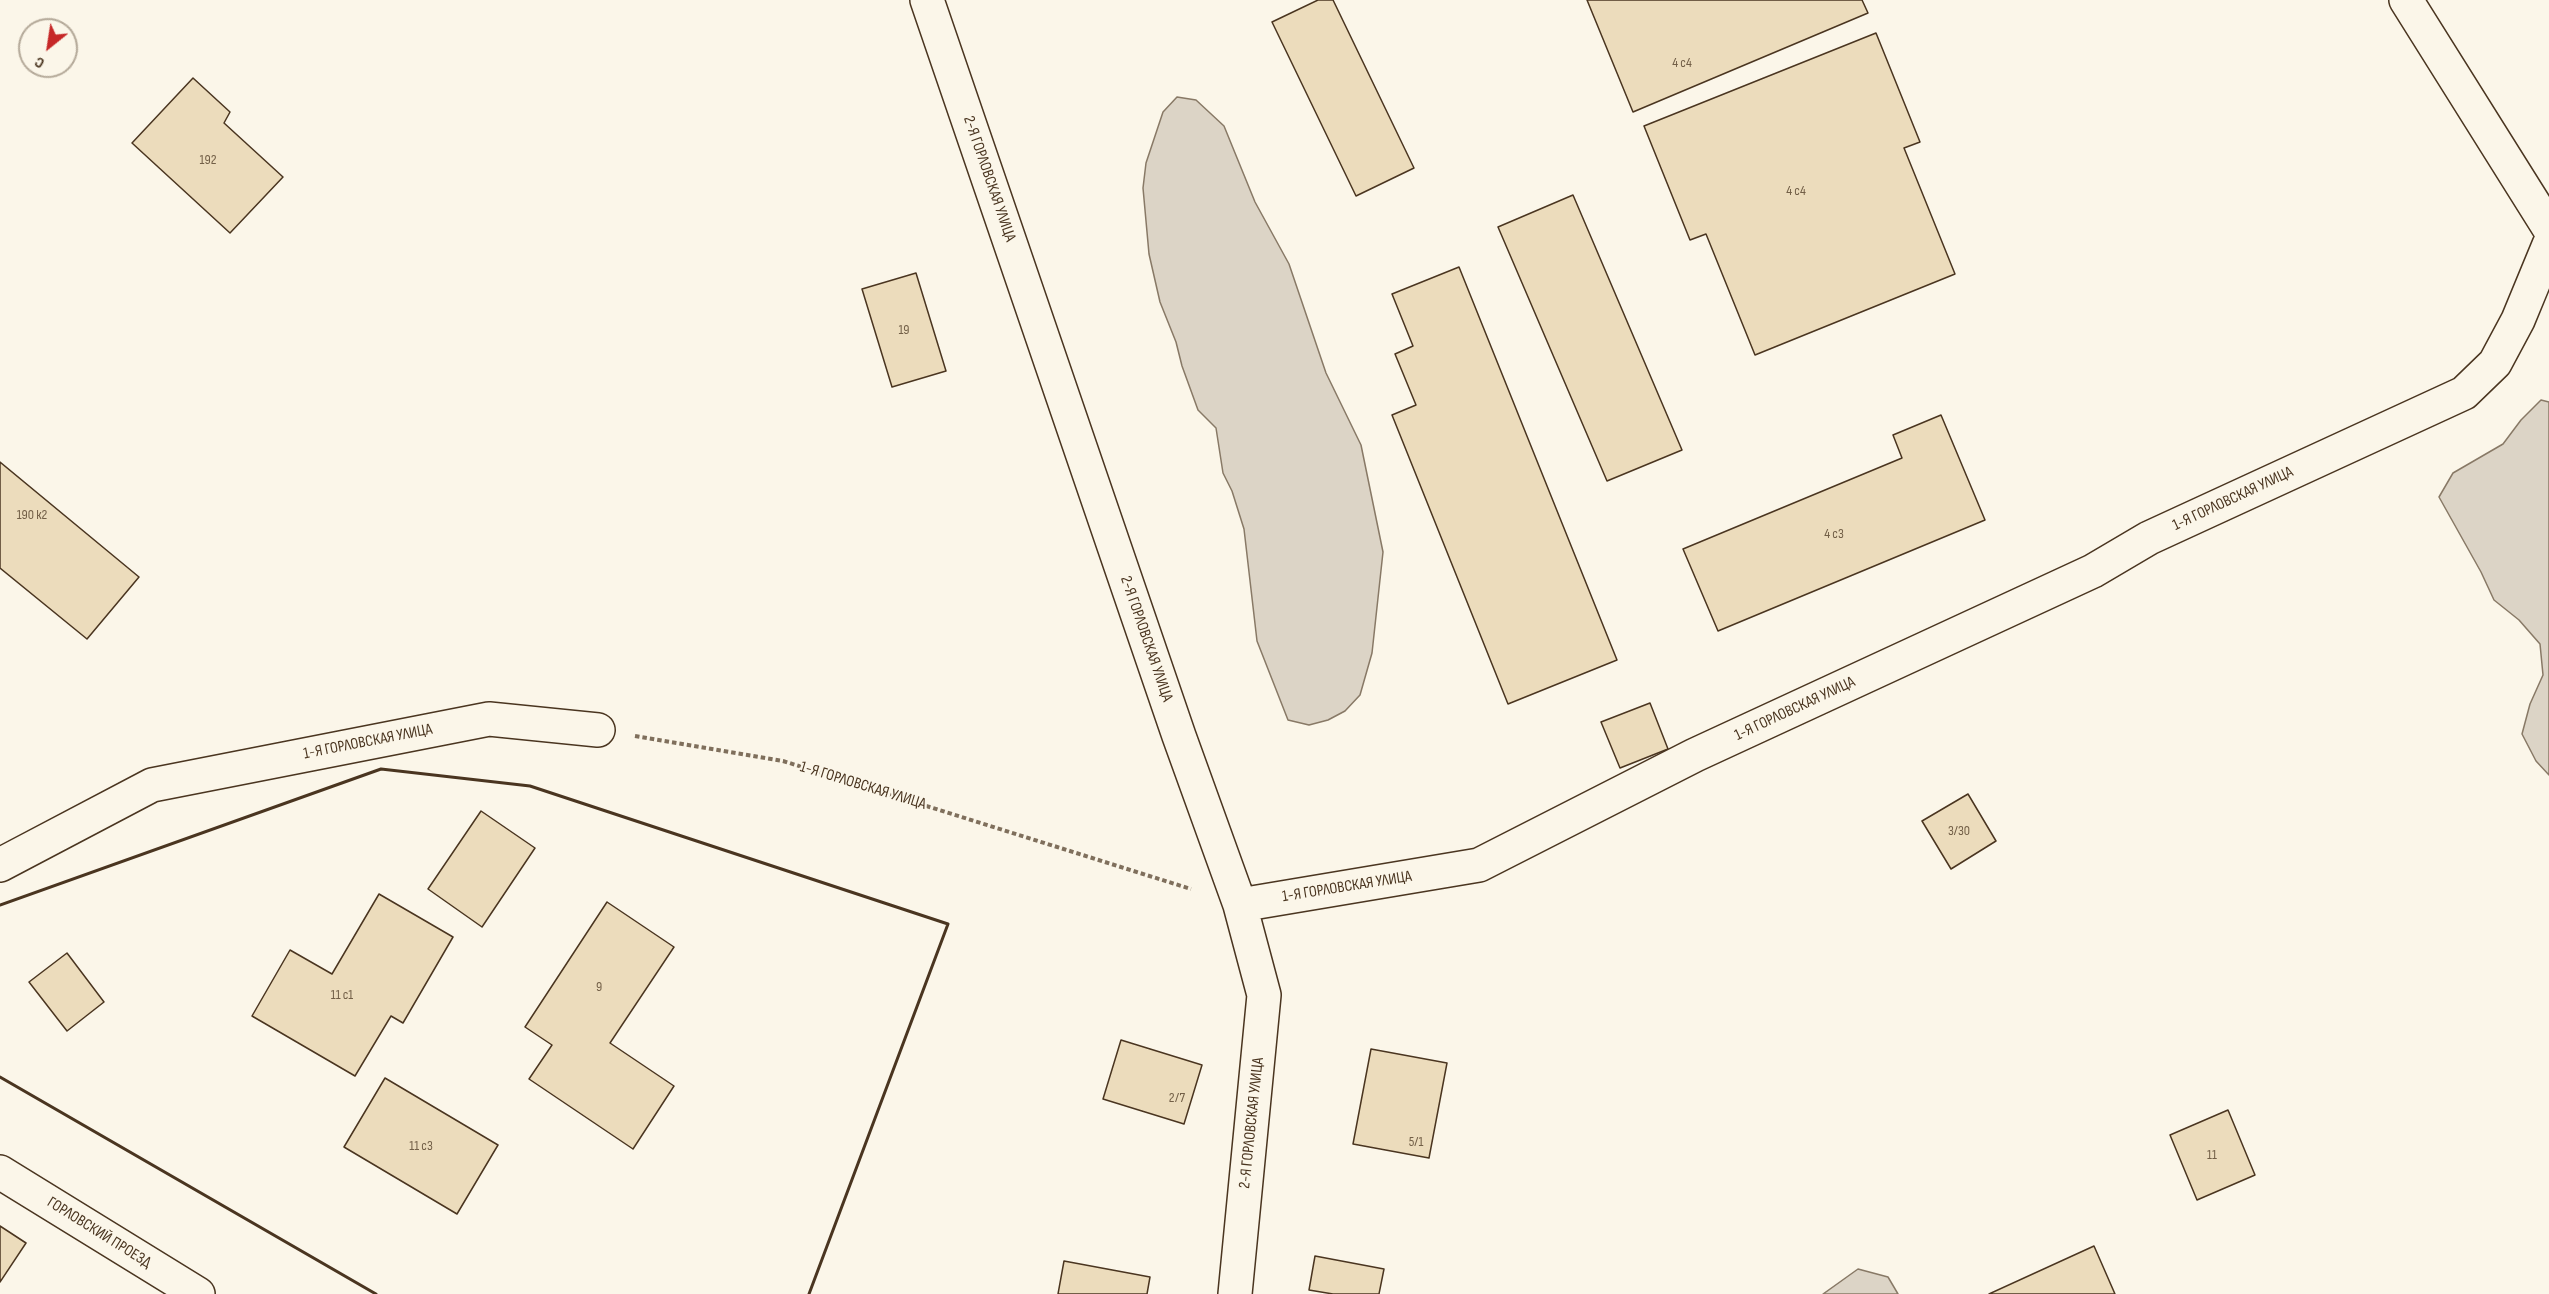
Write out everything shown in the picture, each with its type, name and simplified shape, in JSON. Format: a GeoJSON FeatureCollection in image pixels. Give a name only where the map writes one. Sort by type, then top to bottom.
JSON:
{"type":"FeatureCollection","features":[{"type":"Feature","properties":{"kind":"street","name":"2-Я ГОРЛОВСКАЯ УЛИЦА"},"geometry":{"type":"LineString","coordinates":[[927,0],[1179,736],[1240,905],[1264,995],[1235,1294]]}},
{"type":"Feature","properties":{"kind":"street"},"geometry":{"type":"LineString","coordinates":[[2406,0],[2549,228]]}},
{"type":"Feature","properties":{"kind":"street","name":"1-Я ГОРЛОВСКАЯ УЛИЦА"},"geometry":{"type":"LineString","coordinates":[[1240,905],[1479,865],[1695,755],[2092,571],[2160,533],[2464,393],[2495,363],[2518,320],[2549,245]]}},
{"type":"Feature","properties":{"kind":"street","name":"1-Я ГОРЛОВСКАЯ УЛИЦА"},"geometry":{"type":"LineString","coordinates":[[0,865],[152,785],[489,719],[598,730]]}},
{"type":"Feature","properties":{"kind":"street","name":"ГОРЛОВСКИЙ ПРОЕЗД"},"geometry":{"type":"LineString","coordinates":[[0,1172],[198,1294]]}},
{"type":"Feature","properties":{"kind":"path","name":"1-Я ГОРЛОВСКАЯ УЛИЦА"},"geometry":{"type":"LineString","coordinates":[[598,730],[783,761],[1240,905]]}},
{"type":"Feature","properties":{"kind":"shaded area"},"geometry":{"type":"Polygon","coordinates":[[[1177,97],[1196,100],[1224,126],[1255,202],[1289,264],[1326,373],[1361,445],[1383,552],[1372,653],[1360,695],[1345,711],[1328,720],[1309,725],[1288,720],[1257,641],[1244,529],[1232,491],[1223,473],[1216,428],[1198,410],[1176,342],[1160,302],[1149,254],[1143,188],[1146,163],[1163,112],[1177,97]]]}},
{"type":"Feature","properties":{"kind":"shaded area"},"geometry":{"type":"Polygon","coordinates":[[[2541,400],[2549,402],[2549,775],[2536,761],[2522,734],[2530,704],[2543,675],[2540,644],[2519,620],[2494,600],[2439,497],[2453,473],[2503,444],[2521,420],[2541,400]]]}},
{"type":"Feature","properties":{"kind":"shaded area"},"geometry":{"type":"Polygon","coordinates":[[[1858,1269],[1888,1277],[1898,1294],[1823,1294],[1858,1269]]]}},
{"type":"Feature","properties":{"kind":"building"},"geometry":{"type":"Polygon","coordinates":[[[1318,0],[1333,0],[1414,168],[1356,196],[1272,22],[1318,0]]]}},
{"type":"Feature","properties":{"kind":"building"},"geometry":{"type":"Polygon","coordinates":[[[1587,0],[1862,0],[1868,13],[1633,112],[1587,0]]]}},
{"type":"Feature","properties":{"kind":"building"},"geometry":{"type":"Polygon","coordinates":[[[1876,33],[1920,142],[1904,148],[1955,274],[1755,355],[1706,234],[1690,240],[1644,126],[1876,33]]]}},
{"type":"Feature","properties":{"kind":"building"},"geometry":{"type":"Polygon","coordinates":[[[193,78],[230,112],[224,123],[283,177],[230,233],[132,143],[193,78]]]}},
{"type":"Feature","properties":{"kind":"building"},"geometry":{"type":"Polygon","coordinates":[[[1573,195],[1682,450],[1607,481],[1498,227],[1573,195]]]}},
{"type":"Feature","properties":{"kind":"building"},"geometry":{"type":"Polygon","coordinates":[[[1459,267],[1617,660],[1508,704],[1392,415],[1416,405],[1395,354],[1413,346],[1392,294],[1459,267]]]}},
{"type":"Feature","properties":{"kind":"building"},"geometry":{"type":"Polygon","coordinates":[[[916,273],[946,371],[892,387],[862,289],[916,273]]]}},
{"type":"Feature","properties":{"kind":"building"},"geometry":{"type":"Polygon","coordinates":[[[1941,415],[1985,520],[1718,631],[1683,549],[1902,458],[1893,435],[1941,415]]]}},
{"type":"Feature","properties":{"kind":"building"},"geometry":{"type":"Polygon","coordinates":[[[0,462],[139,577],[87,639],[0,568],[0,462]]]}},
{"type":"Feature","properties":{"kind":"building"},"geometry":{"type":"Polygon","coordinates":[[[1650,703],[1668,749],[1620,768],[1601,722],[1650,703]]]}},
{"type":"Feature","properties":{"kind":"building"},"geometry":{"type":"Polygon","coordinates":[[[1968,794],[1996,841],[1951,869],[1922,821],[1968,794]]]}},
{"type":"Feature","properties":{"kind":"building"},"geometry":{"type":"Polygon","coordinates":[[[481,811],[535,848],[482,927],[428,889],[481,811]]]}},
{"type":"Feature","properties":{"kind":"building"},"geometry":{"type":"Polygon","coordinates":[[[379,894],[453,937],[403,1023],[391,1016],[355,1076],[252,1016],[290,950],[332,974],[379,894]]]}},
{"type":"Feature","properties":{"kind":"building"},"geometry":{"type":"Polygon","coordinates":[[[607,902],[674,947],[610,1043],[674,1086],[633,1149],[529,1079],[552,1045],[525,1027],[607,902]]]}},
{"type":"Feature","properties":{"kind":"building"},"geometry":{"type":"Polygon","coordinates":[[[67,953],[104,1002],[67,1031],[29,982],[67,953]]]}},
{"type":"Feature","properties":{"kind":"building"},"geometry":{"type":"Polygon","coordinates":[[[1121,1040],[1202,1065],[1184,1124],[1103,1099],[1121,1040]]]}},
{"type":"Feature","properties":{"kind":"building"},"geometry":{"type":"Polygon","coordinates":[[[1371,1049],[1447,1063],[1429,1158],[1353,1144],[1371,1049]]]}},
{"type":"Feature","properties":{"kind":"building"},"geometry":{"type":"Polygon","coordinates":[[[385,1078],[498,1145],[457,1214],[344,1147],[385,1078]]]}},
{"type":"Feature","properties":{"kind":"building"},"geometry":{"type":"Polygon","coordinates":[[[2228,1110],[2255,1175],[2197,1200],[2170,1135],[2228,1110]]]}},
{"type":"Feature","properties":{"kind":"building"},"geometry":{"type":"Polygon","coordinates":[[[0,1226],[26,1243],[0,1282],[0,1226]]]}},
{"type":"Feature","properties":{"kind":"building"},"geometry":{"type":"Polygon","coordinates":[[[2094,1246],[2115,1294],[1989,1294],[2094,1246]]]}},
{"type":"Feature","properties":{"kind":"building"},"geometry":{"type":"Polygon","coordinates":[[[1315,1256],[1384,1269],[1379,1294],[1333,1294],[1309,1290],[1315,1256]]]}},
{"type":"Feature","properties":{"kind":"building"},"geometry":{"type":"Polygon","coordinates":[[[1064,1261],[1150,1277],[1147,1294],[1058,1294],[1064,1261]]]}},
{"type":"Feature","properties":{"kind":"wall"},"geometry":{"type":"LineString","coordinates":[[0,905],[381,769],[530,786],[948,924],[809,1294]]}},
{"type":"Feature","properties":{"kind":"wall"},"geometry":{"type":"LineString","coordinates":[[0,1077],[376,1294]]}}]}
